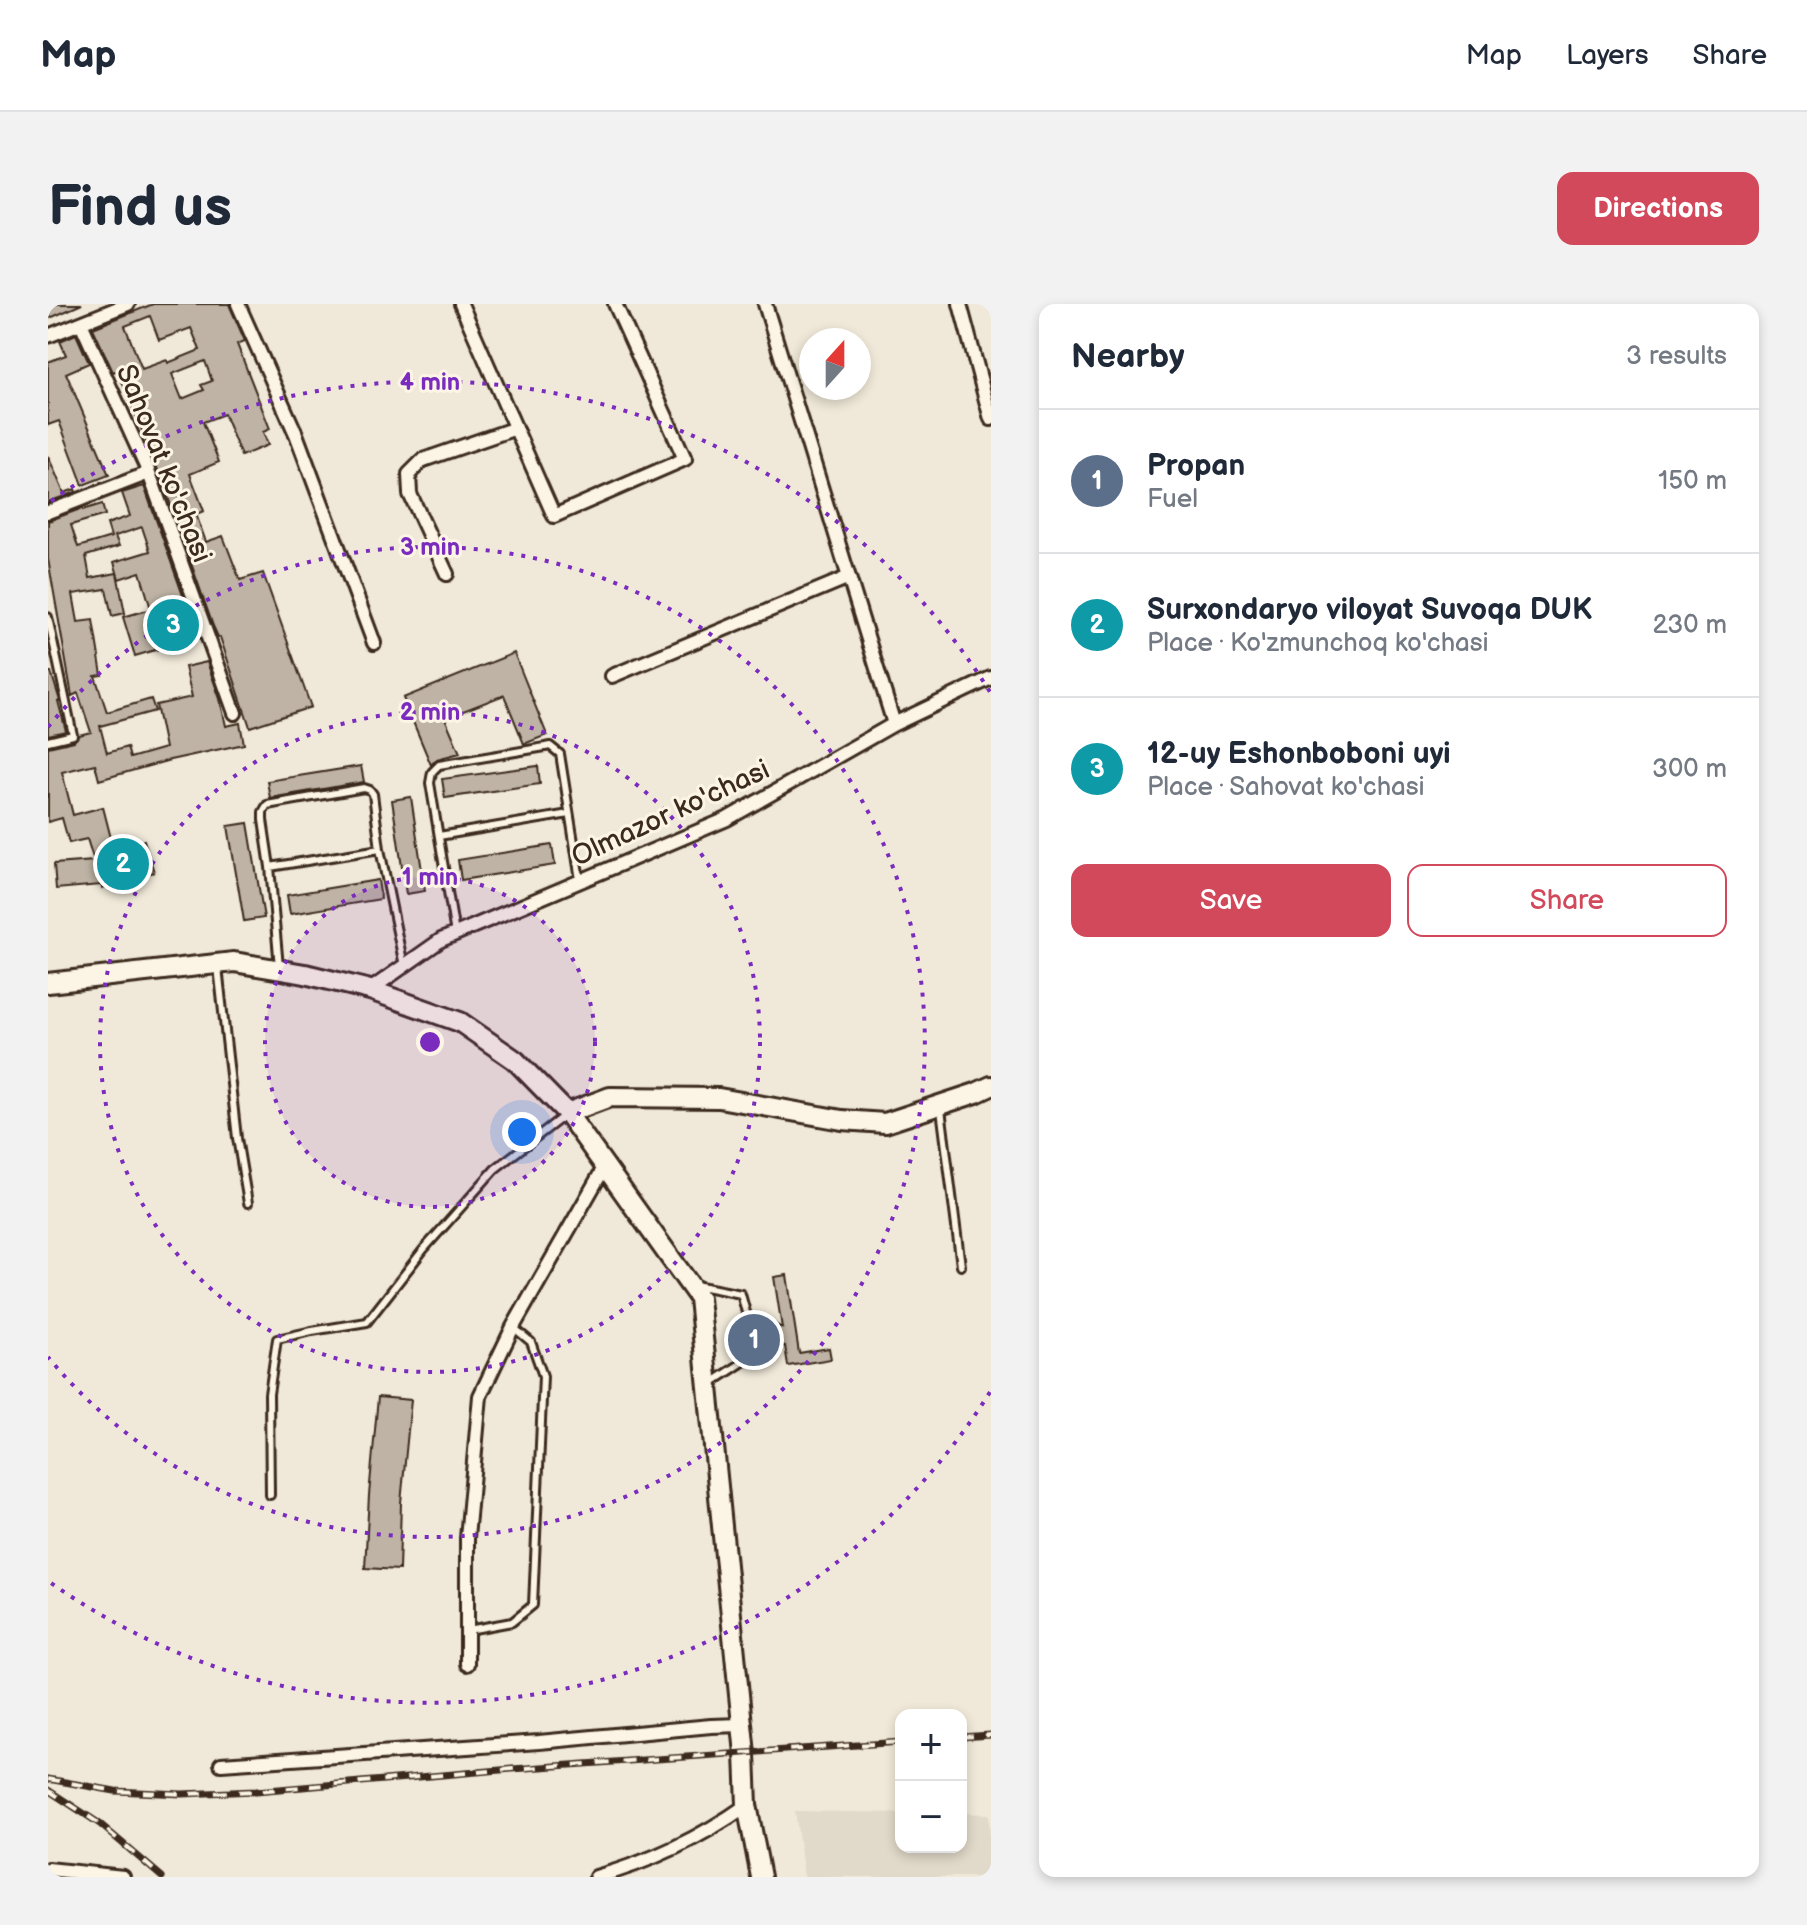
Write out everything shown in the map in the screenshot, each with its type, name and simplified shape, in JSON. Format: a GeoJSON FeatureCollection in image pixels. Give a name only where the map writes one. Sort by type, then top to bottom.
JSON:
{"type":"FeatureCollection","features":[{"type":"Feature","properties":{"kind":"street"},"geometry":{"type":"LineString","coordinates":[[48,336],[128,304]]}},
{"type":"Feature","properties":{"kind":"street"},"geometry":{"type":"LineString","coordinates":[[239,304],[296,434],[374,643]]}},
{"type":"Feature","properties":{"kind":"street"},"geometry":{"type":"LineString","coordinates":[[461,304],[554,516],[685,459],[615,304]]}},
{"type":"Feature","properties":{"kind":"street"},"geometry":{"type":"LineString","coordinates":[[765,304],[894,724]]}},
{"type":"Feature","properties":{"kind":"street"},"geometry":{"type":"LineString","coordinates":[[960,304],[991,419]]}},
{"type":"Feature","properties":{"kind":"street","name":"Sahovat ko'chasi"},"geometry":{"type":"LineString","coordinates":[[81,323],[149,473],[235,713]]}},
{"type":"Feature","properties":{"kind":"street"},"geometry":{"type":"LineString","coordinates":[[447,574],[410,494],[409,474],[423,460],[516,428]]}},
{"type":"Feature","properties":{"kind":"street"},"geometry":{"type":"LineString","coordinates":[[48,512],[149,473]]}},
{"type":"Feature","properties":{"kind":"street"},"geometry":{"type":"LineString","coordinates":[[612,676],[849,577]]}},
{"type":"Feature","properties":{"kind":"street","name":"Olmazor ko'chasi"},"geometry":{"type":"LineString","coordinates":[[370,990],[441,940],[727,819],[894,724],[991,678]]}},
{"type":"Feature","properties":{"kind":"street"},"geometry":{"type":"LineString","coordinates":[[48,983],[234,962],[370,990],[460,1022],[515,1060],[567,1113],[699,1298],[742,1725],[747,1805],[761,1877]]}},
{"type":"Feature","properties":{"kind":"street"},"geometry":{"type":"LineString","coordinates":[[567,1113],[610,1097],[719,1098],[842,1120],[885,1123],[991,1086]]}},
{"type":"Feature","properties":{"kind":"street"},"geometry":{"type":"LineString","coordinates":[[467,1664],[467,1538],[480,1396],[513,1327],[605,1166]]}},
{"type":"Feature","properties":{"kind":"street"},"geometry":{"type":"LineString","coordinates":[[221,1764],[742,1725]]}},
{"type":"Feature","properties":{"kind":"street"},"geometry":{"type":"LineString","coordinates":[[596,1877],[626,1869],[714,1828],[747,1805]]}},
{"type":"Feature","properties":{"kind":"street"},"geometry":{"type":"LineString","coordinates":[[48,1869],[123,1877]]}},
{"type":"Feature","properties":{"kind":"lane"},"geometry":{"type":"LineString","coordinates":[[48,617],[73,735],[48,741]]}},
{"type":"Feature","properties":{"kind":"lane"},"geometry":{"type":"LineString","coordinates":[[455,934],[430,783],[432,772],[439,765],[550,746],[560,754],[580,880]]}},
{"type":"Feature","properties":{"kind":"lane"},"geometry":{"type":"LineString","coordinates":[[279,970],[263,812],[267,805],[355,788],[364,788],[373,794],[380,849],[404,966]]}},
{"type":"Feature","properties":{"kind":"lane"},"geometry":{"type":"LineString","coordinates":[[439,836],[569,814]]}},
{"type":"Feature","properties":{"kind":"lane"},"geometry":{"type":"LineString","coordinates":[[270,867],[380,849]]}},
{"type":"Feature","properties":{"kind":"lane"},"geometry":{"type":"LineString","coordinates":[[217,964],[237,1138],[248,1203]]}},
{"type":"Feature","properties":{"kind":"lane"},"geometry":{"type":"LineString","coordinates":[[941,1105],[961,1266]]}},
{"type":"Feature","properties":{"kind":"lane"},"geometry":{"type":"LineString","coordinates":[[270,1495],[269,1394],[277,1339],[367,1322],[424,1249],[495,1169],[567,1113]]}},
{"type":"Feature","properties":{"kind":"lane"},"geometry":{"type":"LineString","coordinates":[[690,1285],[741,1294],[757,1353],[707,1386]]}},
{"type":"Feature","properties":{"kind":"lane"},"geometry":{"type":"LineString","coordinates":[[467,1631],[512,1622],[533,1605],[543,1376],[531,1342],[513,1327]]}},
{"type":"Feature","properties":{"kind":"shaded area"},"geometry":{"type":"Polygon","coordinates":[[[795,1811],[895,1813],[895,1853],[967,1853],[967,1813],[989,1814],[991,1877],[804,1877],[795,1811]]]}},
{"type":"Feature","properties":{"kind":"building"},"geometry":{"type":"Polygon","coordinates":[[[48,304],[82,304],[48,319],[48,304]]]}},
{"type":"Feature","properties":{"kind":"building"},"geometry":{"type":"Polygon","coordinates":[[[153,304],[229,304],[245,341],[237,344],[270,429],[263,432],[268,445],[241,456],[224,414],[203,422],[219,462],[190,474],[204,511],[196,514],[206,542],[223,536],[240,580],[263,573],[311,707],[250,727],[162,480],[121,379],[116,371],[113,372],[93,328],[153,304]],[[150,316],[125,326],[142,369],[200,350],[191,328],[159,340],[150,316]],[[205,361],[172,374],[182,399],[204,390],[201,385],[212,381],[205,361]]]}},
{"type":"Feature","properties":{"kind":"building"},"geometry":{"type":"Polygon","coordinates":[[[76,334],[89,363],[66,373],[109,475],[83,485],[59,421],[48,425],[48,362],[66,355],[60,341],[76,334]]]}},
{"type":"Feature","properties":{"kind":"building"},"geometry":{"type":"Polygon","coordinates":[[[48,456],[64,493],[75,489],[76,492],[48,502],[48,456]]]}},
{"type":"Feature","properties":{"kind":"building"},"geometry":{"type":"Polygon","coordinates":[[[144,486],[196,638],[135,656],[123,617],[151,609],[140,572],[119,579],[114,562],[150,551],[142,527],[115,536],[119,546],[86,556],[90,578],[117,573],[125,613],[112,616],[106,589],[73,594],[78,622],[93,620],[102,675],[95,676],[107,712],[151,699],[155,711],[100,726],[107,753],[127,747],[130,758],[165,748],[156,705],[192,697],[185,667],[207,662],[226,726],[240,723],[244,744],[99,780],[95,764],[62,772],[73,815],[103,807],[114,850],[144,840],[154,872],[102,888],[101,885],[56,889],[54,864],[94,861],[87,839],[69,843],[62,818],[48,822],[48,747],[74,741],[79,735],[91,732],[78,693],[72,696],[48,559],[48,521],[102,504],[105,515],[71,525],[78,547],[111,537],[107,524],[130,516],[122,493],[144,486]]]}},
{"type":"Feature","properties":{"kind":"building"},"geometry":{"type":"Polygon","coordinates":[[[514,653],[547,735],[524,744],[504,695],[445,718],[460,753],[437,759],[431,765],[403,698],[514,653]]]}},
{"type":"Feature","properties":{"kind":"building"},"geometry":{"type":"Polygon","coordinates":[[[48,672],[51,672],[60,701],[66,731],[48,735],[48,672]]]}},
{"type":"Feature","properties":{"kind":"building"},"geometry":{"type":"Polygon","coordinates":[[[361,766],[364,782],[270,798],[267,781],[361,766]]]}},
{"type":"Feature","properties":{"kind":"building"},"geometry":{"type":"Polygon","coordinates":[[[538,766],[540,784],[445,798],[442,779],[538,766]]]}},
{"type":"Feature","properties":{"kind":"building"},"geometry":{"type":"Polygon","coordinates":[[[411,797],[425,891],[406,894],[392,800],[411,797]]]}},
{"type":"Feature","properties":{"kind":"building"},"geometry":{"type":"Polygon","coordinates":[[[248,823],[264,918],[244,921],[228,826],[248,823]]]}},
{"type":"Feature","properties":{"kind":"building"},"geometry":{"type":"Polygon","coordinates":[[[552,845],[555,865],[461,880],[458,860],[552,845]]]}},
{"type":"Feature","properties":{"kind":"building"},"geometry":{"type":"Polygon","coordinates":[[[378,880],[381,899],[290,914],[287,895],[378,880]]]}},
{"type":"Feature","properties":{"kind":"building"},"geometry":{"type":"Polygon","coordinates":[[[787,1275],[799,1353],[829,1348],[831,1359],[788,1366],[785,1346],[763,1354],[754,1319],[757,1315],[782,1328],[774,1277],[787,1275]]]}},
{"type":"Feature","properties":{"kind":"building"},"geometry":{"type":"Polygon","coordinates":[[[378,1397],[411,1400],[401,1503],[399,1570],[365,1568],[378,1397]]]}},
{"type":"Feature","properties":{"kind":"railway"},"geometry":{"type":"LineString","coordinates":[[967,1737],[991,1735]]}},
{"type":"Feature","properties":{"kind":"railway"},"geometry":{"type":"LineString","coordinates":[[48,1779],[115,1791],[182,1794],[256,1791],[512,1769],[895,1742]]}},
{"type":"Feature","properties":{"kind":"railway"},"geometry":{"type":"LineString","coordinates":[[48,1790],[100,1824],[162,1877]]}},
{"type":"Feature","properties":{"kind":"place","name":"12-uy Eshonboboni uyi"},"geometry":{"type":"Point","coordinates":[173,625]}},
{"type":"Feature","properties":{"kind":"place","name":"Surxondaryo viloyat Suvoqa DUK"},"geometry":{"type":"Point","coordinates":[123,864]}},
{"type":"Feature","properties":{"kind":"place","name":"Propan"},"geometry":{"type":"Point","coordinates":[754,1340]}}]}
